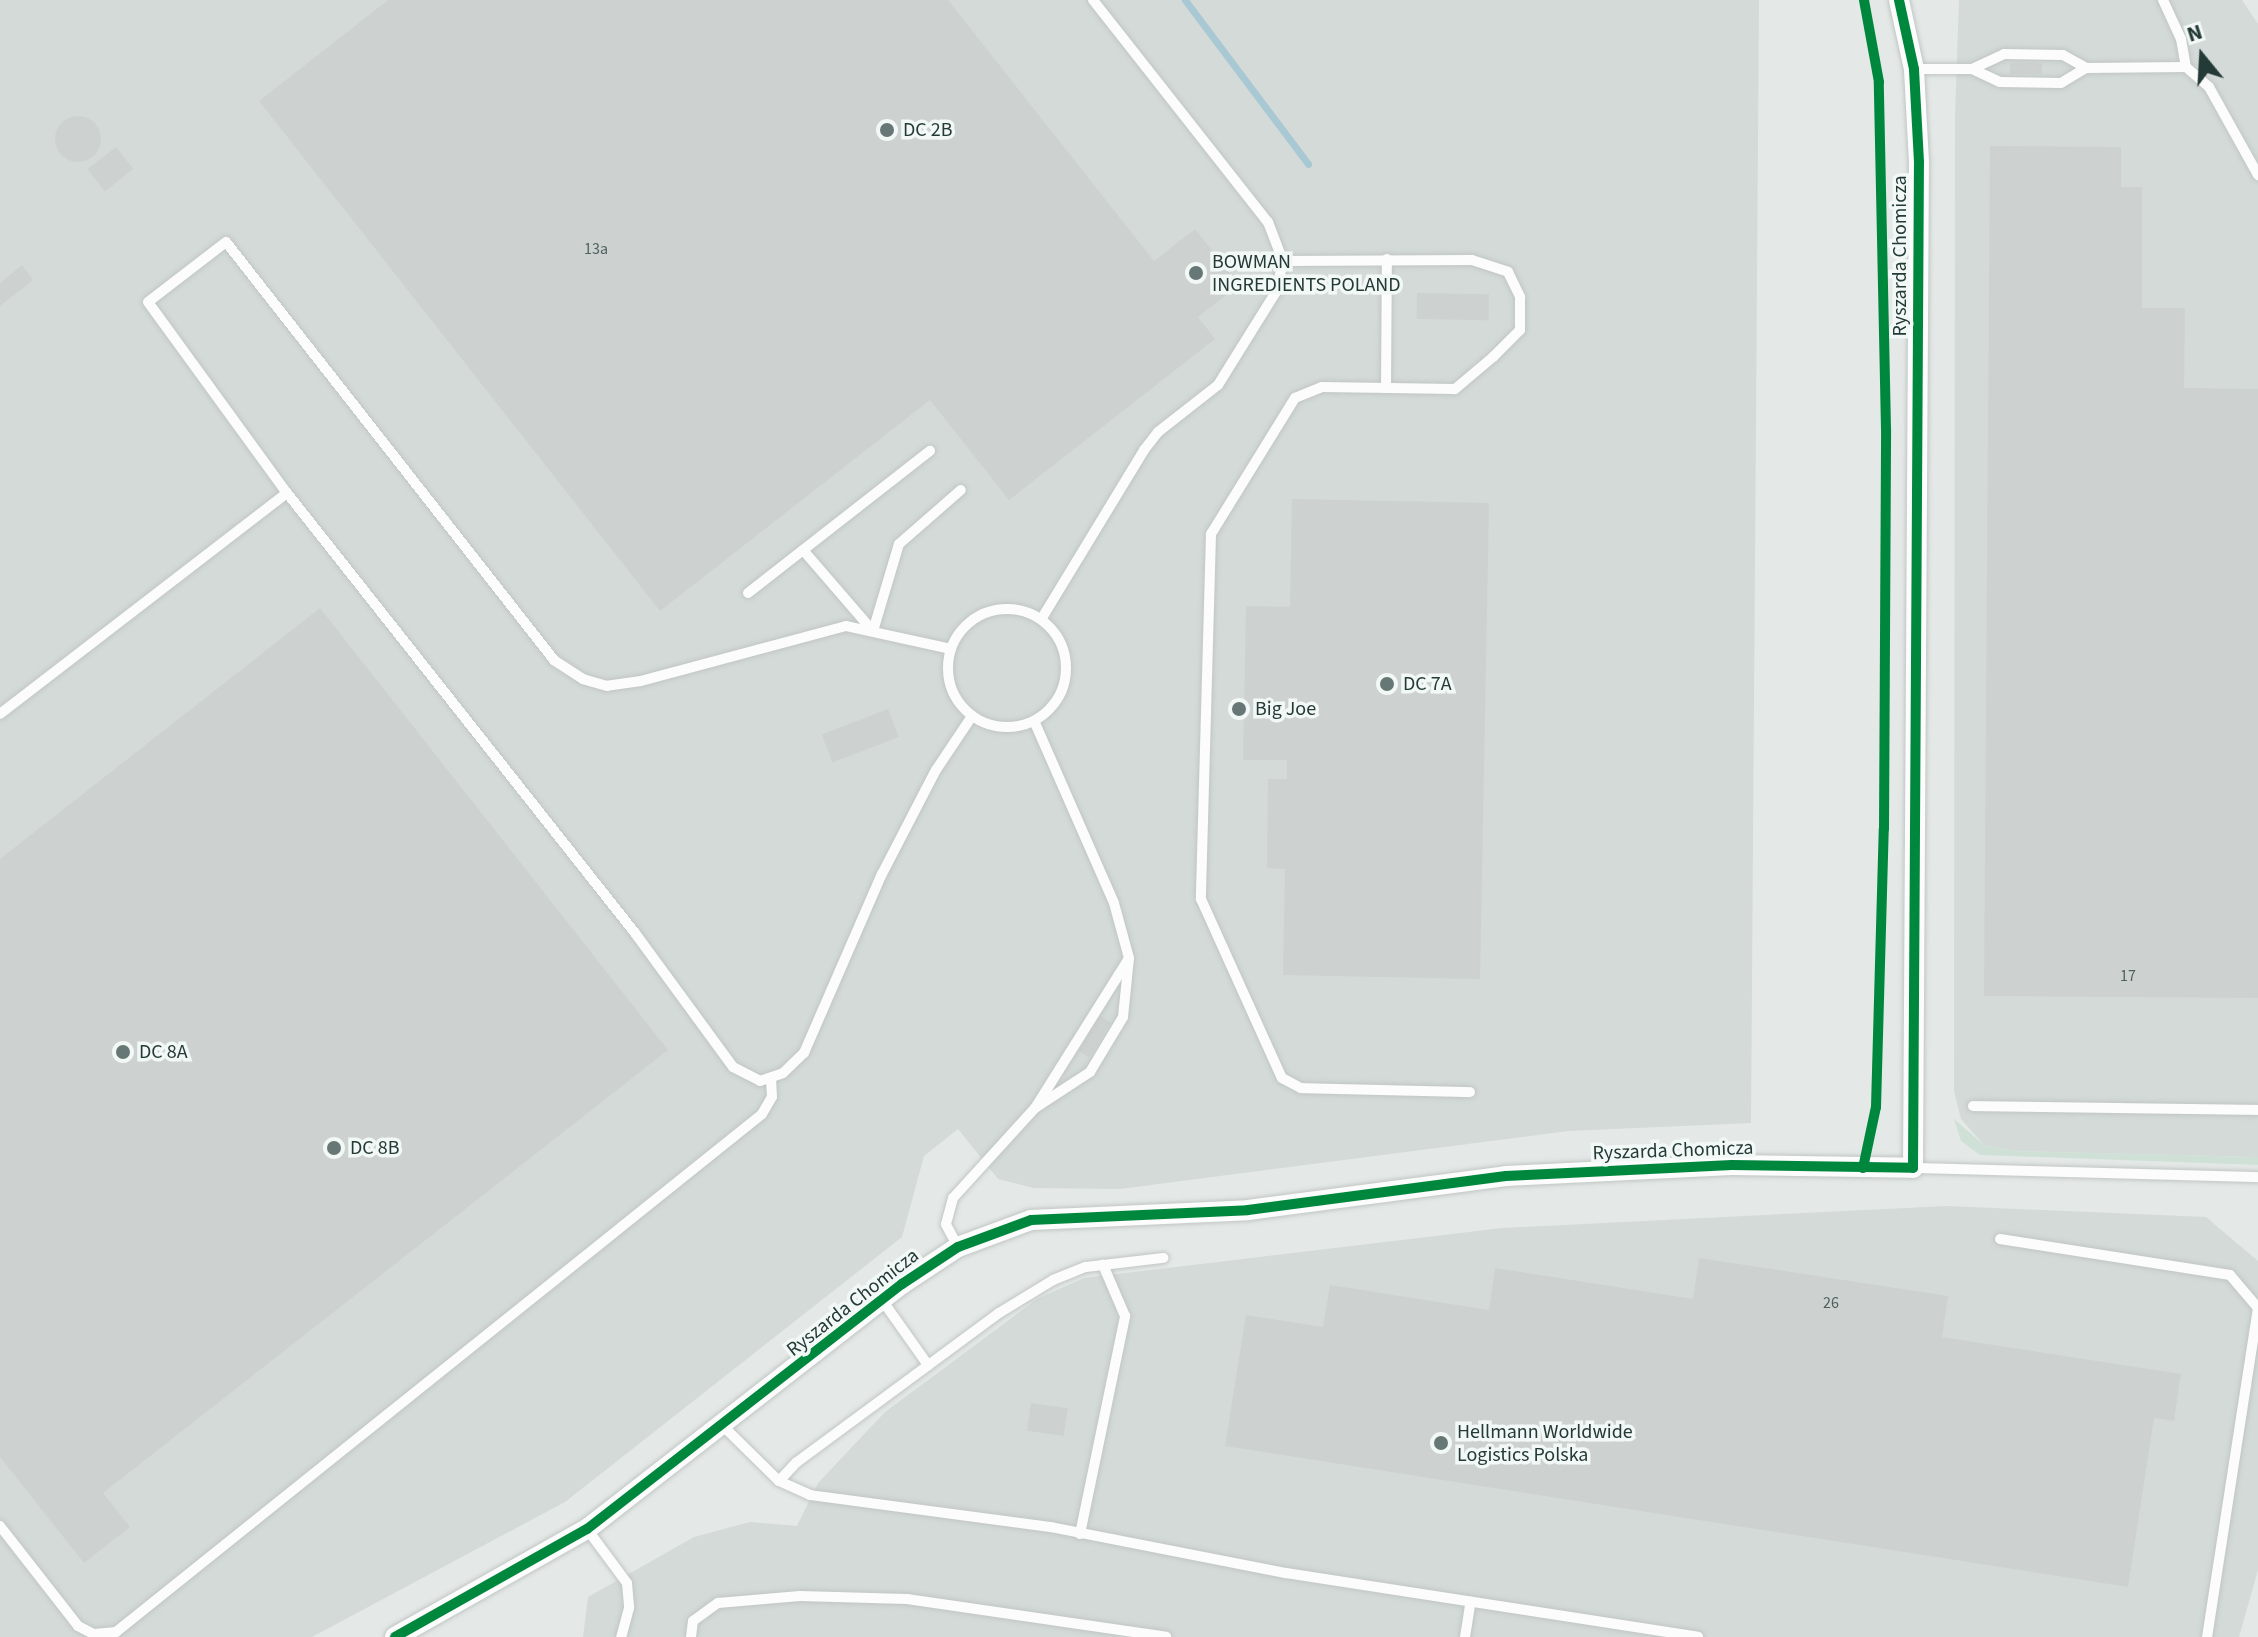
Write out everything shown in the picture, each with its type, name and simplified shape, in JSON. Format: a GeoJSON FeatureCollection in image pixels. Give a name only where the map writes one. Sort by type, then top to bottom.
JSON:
{"type":"FeatureCollection","features":[{"type":"Feature","properties":{"kind":"street","name":"Ryszarda Chomicza"},"geometry":{"type":"LineString","coordinates":[[395,1637],[587,1529],[724,1427],[882,1300],[958,1247],[1031,1220],[1248,1210],[1506,1176],[1732,1165],[1913,1168],[1919,162],[1914,69],[1899,0]]}},
{"type":"Feature","properties":{"kind":"lane"},"geometry":{"type":"LineString","coordinates":[[1042,618],[1144,450],[1158,432],[1218,385],[1276,292],[1283,261],[1268,222],[1093,0]]}},
{"type":"Feature","properties":{"kind":"lane"},"geometry":{"type":"LineString","coordinates":[[2163,0],[2181,39],[2186,67],[2209,87],[2258,175]]}},
{"type":"Feature","properties":{"kind":"lane"},"geometry":{"type":"LineString","coordinates":[[1972,69],[2004,54],[2063,55],[2086,68],[2186,67]]}},
{"type":"Feature","properties":{"kind":"lane"},"geometry":{"type":"LineString","coordinates":[[1914,69],[1972,69],[2000,82],[2061,83],[2086,68]]}},
{"type":"Feature","properties":{"kind":"lane"},"geometry":{"type":"LineString","coordinates":[[951,649],[846,626],[641,681],[607,686],[583,679],[554,660],[226,242],[148,302],[287,493],[635,933],[733,1067],[760,1081],[771,1079],[804,1053],[882,874],[936,770],[972,716]]}},
{"type":"Feature","properties":{"kind":"lane"},"geometry":{"type":"LineString","coordinates":[[1386,388],[1387,259]]}},
{"type":"Feature","properties":{"kind":"lane"},"geometry":{"type":"LineString","coordinates":[[1283,261],[1472,260],[1508,272],[1520,297],[1520,330],[1455,389],[1322,387],[1295,398],[1211,534],[1201,899],[1282,1078],[1301,1088],[1470,1092]]}},
{"type":"Feature","properties":{"kind":"lane"},"geometry":{"type":"LineString","coordinates":[[748,593],[930,451]]}},
{"type":"Feature","properties":{"kind":"lane"},"geometry":{"type":"LineString","coordinates":[[873,631],[899,544],[961,490]]}},
{"type":"Feature","properties":{"kind":"lane"},"geometry":{"type":"LineString","coordinates":[[0,714],[287,493]]}},
{"type":"Feature","properties":{"kind":"lane"},"geometry":{"type":"LineString","coordinates":[[803,550],[873,631]]}},
{"type":"Feature","properties":{"kind":"lane"},"geometry":{"type":"LineString","coordinates":[[1012,608],[1042,618],[1060,640],[1066,678],[1059,697],[1034,721],[1011,727],[972,716],[951,687],[951,649],[974,618],[993,610],[1012,608]]}},
{"type":"Feature","properties":{"kind":"lane"},"geometry":{"type":"LineString","coordinates":[[1034,721],[1114,903],[1129,958],[1123,1017],[1090,1072],[1035,1108]]}},
{"type":"Feature","properties":{"kind":"lane"},"geometry":{"type":"LineString","coordinates":[[958,1247],[946,1224],[953,1198],[1035,1108],[1129,958]]}},
{"type":"Feature","properties":{"kind":"lane"},"geometry":{"type":"LineString","coordinates":[[0,1526],[78,1626],[94,1634],[116,1632],[762,1114],[772,1097],[771,1079]]}},
{"type":"Feature","properties":{"kind":"lane"},"geometry":{"type":"LineString","coordinates":[[1973,1106],[2258,1110]]}},
{"type":"Feature","properties":{"kind":"lane","name":"Ryszarda Chomicza"},"geometry":{"type":"LineString","coordinates":[[1913,1168],[2258,1177]]}},
{"type":"Feature","properties":{"kind":"lane"},"geometry":{"type":"LineString","coordinates":[[2000,1239],[2230,1275],[2258,1308],[2207,1637]]}},
{"type":"Feature","properties":{"kind":"lane"},"geometry":{"type":"LineString","coordinates":[[779,1481],[928,1365],[1053,1280],[1103,1265],[1163,1258]]}},
{"type":"Feature","properties":{"kind":"lane"},"geometry":{"type":"LineString","coordinates":[[1080,1534],[1125,1316],[1103,1265]]}},
{"type":"Feature","properties":{"kind":"lane"},"geometry":{"type":"LineString","coordinates":[[882,1300],[928,1365]]}},
{"type":"Feature","properties":{"kind":"lane"},"geometry":{"type":"LineString","coordinates":[[724,1427],[779,1481],[839,1501],[1080,1534],[1698,1637]]}},
{"type":"Feature","properties":{"kind":"lane"},"geometry":{"type":"LineString","coordinates":[[587,1529],[627,1583],[629,1608],[621,1637]]}},
{"type":"Feature","properties":{"kind":"lane"},"geometry":{"type":"LineString","coordinates":[[691,1637],[693,1621],[718,1603],[800,1596],[907,1599],[1166,1637]]}},
{"type":"Feature","properties":{"kind":"lane"},"geometry":{"type":"LineString","coordinates":[[1465,1637],[1471,1601]]}},
{"type":"Feature","properties":{"kind":"shaded area"},"geometry":{"type":"Polygon","coordinates":[[[0,0],[1759,0],[1751,1123],[1568,1131],[1120,1189],[1034,1188],[998,1179],[958,1129],[924,1156],[902,1237],[565,1502],[312,1637],[0,1637],[0,0]]]}},
{"type":"Feature","properties":{"kind":"shaded area"},"geometry":{"type":"Polygon","coordinates":[[[1959,0],[2242,0],[2258,24],[2258,1157],[2013,1151],[1984,1145],[1961,1119],[1954,1091],[1955,117],[1959,0]]]}},
{"type":"Feature","properties":{"kind":"shaded area"},"geometry":{"type":"Polygon","coordinates":[[[1947,1206],[2206,1217],[2258,1261],[2258,1570],[2239,1637],[583,1637],[588,1597],[694,1537],[750,1522],[797,1526],[818,1483],[885,1412],[1037,1299],[1084,1278],[1502,1228],[1947,1206]]]}},
{"type":"Feature","properties":{"kind":"green space"},"geometry":{"type":"Polygon","coordinates":[[[1954,1119],[1984,1145],[2013,1151],[2258,1157],[2258,1165],[1980,1155],[1961,1141],[1954,1119]]]}},
{"type":"Feature","properties":{"kind":"building"},"geometry":{"type":"Polygon","coordinates":[[[388,0],[948,0],[1154,261],[1195,229],[1239,285],[1198,317],[1215,339],[1009,500],[930,400],[660,611],[259,101],[388,0]]]}},
{"type":"Feature","properties":{"kind":"building"},"geometry":{"type":"Polygon","coordinates":[[[2010,63],[2042,63],[2042,74],[2010,74],[2010,63]]]}},
{"type":"Feature","properties":{"kind":"building"},"geometry":{"type":"Polygon","coordinates":[[[78,116],[95,122],[101,139],[95,156],[78,162],[61,156],[55,139],[61,122],[78,116]]]}},
{"type":"Feature","properties":{"kind":"building"},"geometry":{"type":"Polygon","coordinates":[[[1990,146],[2121,147],[2121,187],[2142,187],[2142,308],[2185,308],[2184,388],[2258,389],[2258,998],[1984,996],[1990,146]]]}},
{"type":"Feature","properties":{"kind":"building"},"geometry":{"type":"Polygon","coordinates":[[[116,147],[133,169],[105,191],[88,169],[116,147]]]}},
{"type":"Feature","properties":{"kind":"building"},"geometry":{"type":"Polygon","coordinates":[[[22,265],[33,280],[0,306],[0,283],[22,265]]]}},
{"type":"Feature","properties":{"kind":"building"},"geometry":{"type":"Polygon","coordinates":[[[1417,293],[1489,294],[1489,320],[1417,319],[1417,293]]]}},
{"type":"Feature","properties":{"kind":"building","name":"DC 7A"},"geometry":{"type":"Polygon","coordinates":[[[1292,499],[1489,503],[1480,979],[1283,975],[1285,869],[1267,868],[1268,779],[1287,779],[1287,760],[1243,760],[1246,606],[1290,607],[1292,499]]]}},
{"type":"Feature","properties":{"kind":"building"},"geometry":{"type":"Polygon","coordinates":[[[320,608],[668,1050],[103,1493],[130,1527],[84,1563],[0,1457],[0,859],[320,608]]]}},
{"type":"Feature","properties":{"kind":"building"},"geometry":{"type":"Polygon","coordinates":[[[888,709],[899,737],[832,762],[822,734],[888,709]]]}},
{"type":"Feature","properties":{"kind":"building"},"geometry":{"type":"Polygon","coordinates":[[[1100,1016],[1110,1022],[1089,1057],[1079,1051],[1100,1016]]]}},
{"type":"Feature","properties":{"kind":"building"},"geometry":{"type":"Polygon","coordinates":[[[1699,1258],[1948,1296],[1942,1337],[2181,1374],[2174,1421],[2154,1418],[2128,1587],[1225,1446],[1246,1315],[1323,1327],[1330,1285],[1489,1310],[1495,1268],[1693,1299],[1699,1258]]]}},
{"type":"Feature","properties":{"kind":"building"},"geometry":{"type":"Polygon","coordinates":[[[1031,1403],[1068,1408],[1064,1436],[1027,1431],[1031,1403]]]}},
{"type":"Feature","properties":{"kind":"waterway"},"geometry":{"type":"LineString","coordinates":[[1185,0],[1308,164]]}},
{"type":"Feature","properties":{"kind":"cycle path"},"geometry":{"type":"LineString","coordinates":[[1863,1168],[1876,1107],[1884,829],[1886,429],[1879,82],[1864,0]]}},
{"type":"Feature","properties":{"kind":"cycle path"},"geometry":{"type":"LineString","coordinates":[[395,1637],[587,1529],[902,1284],[958,1247],[1031,1220],[1248,1210],[1506,1176],[1732,1165],[1913,1168],[1919,162],[1914,69],[1899,0]]}},
{"type":"Feature","properties":{"kind":"place","name":"DC 2B"},"geometry":{"type":"Point","coordinates":[887,130]}},
{"type":"Feature","properties":{"kind":"place","name":"BOWMAN INGREDIENTS POLAND"},"geometry":{"type":"Point","coordinates":[1196,273]}},
{"type":"Feature","properties":{"kind":"place","name":"DC 7A"},"geometry":{"type":"Point","coordinates":[1387,684]}},
{"type":"Feature","properties":{"kind":"place","name":"Big Joe"},"geometry":{"type":"Point","coordinates":[1239,709]}},
{"type":"Feature","properties":{"kind":"place","name":"DC 8A"},"geometry":{"type":"Point","coordinates":[123,1052]}},
{"type":"Feature","properties":{"kind":"place","name":"DC 8B"},"geometry":{"type":"Point","coordinates":[334,1148]}},
{"type":"Feature","properties":{"kind":"place","name":"Hellmann Worldwide Logistics Polska"},"geometry":{"type":"Point","coordinates":[1441,1443]}}]}
